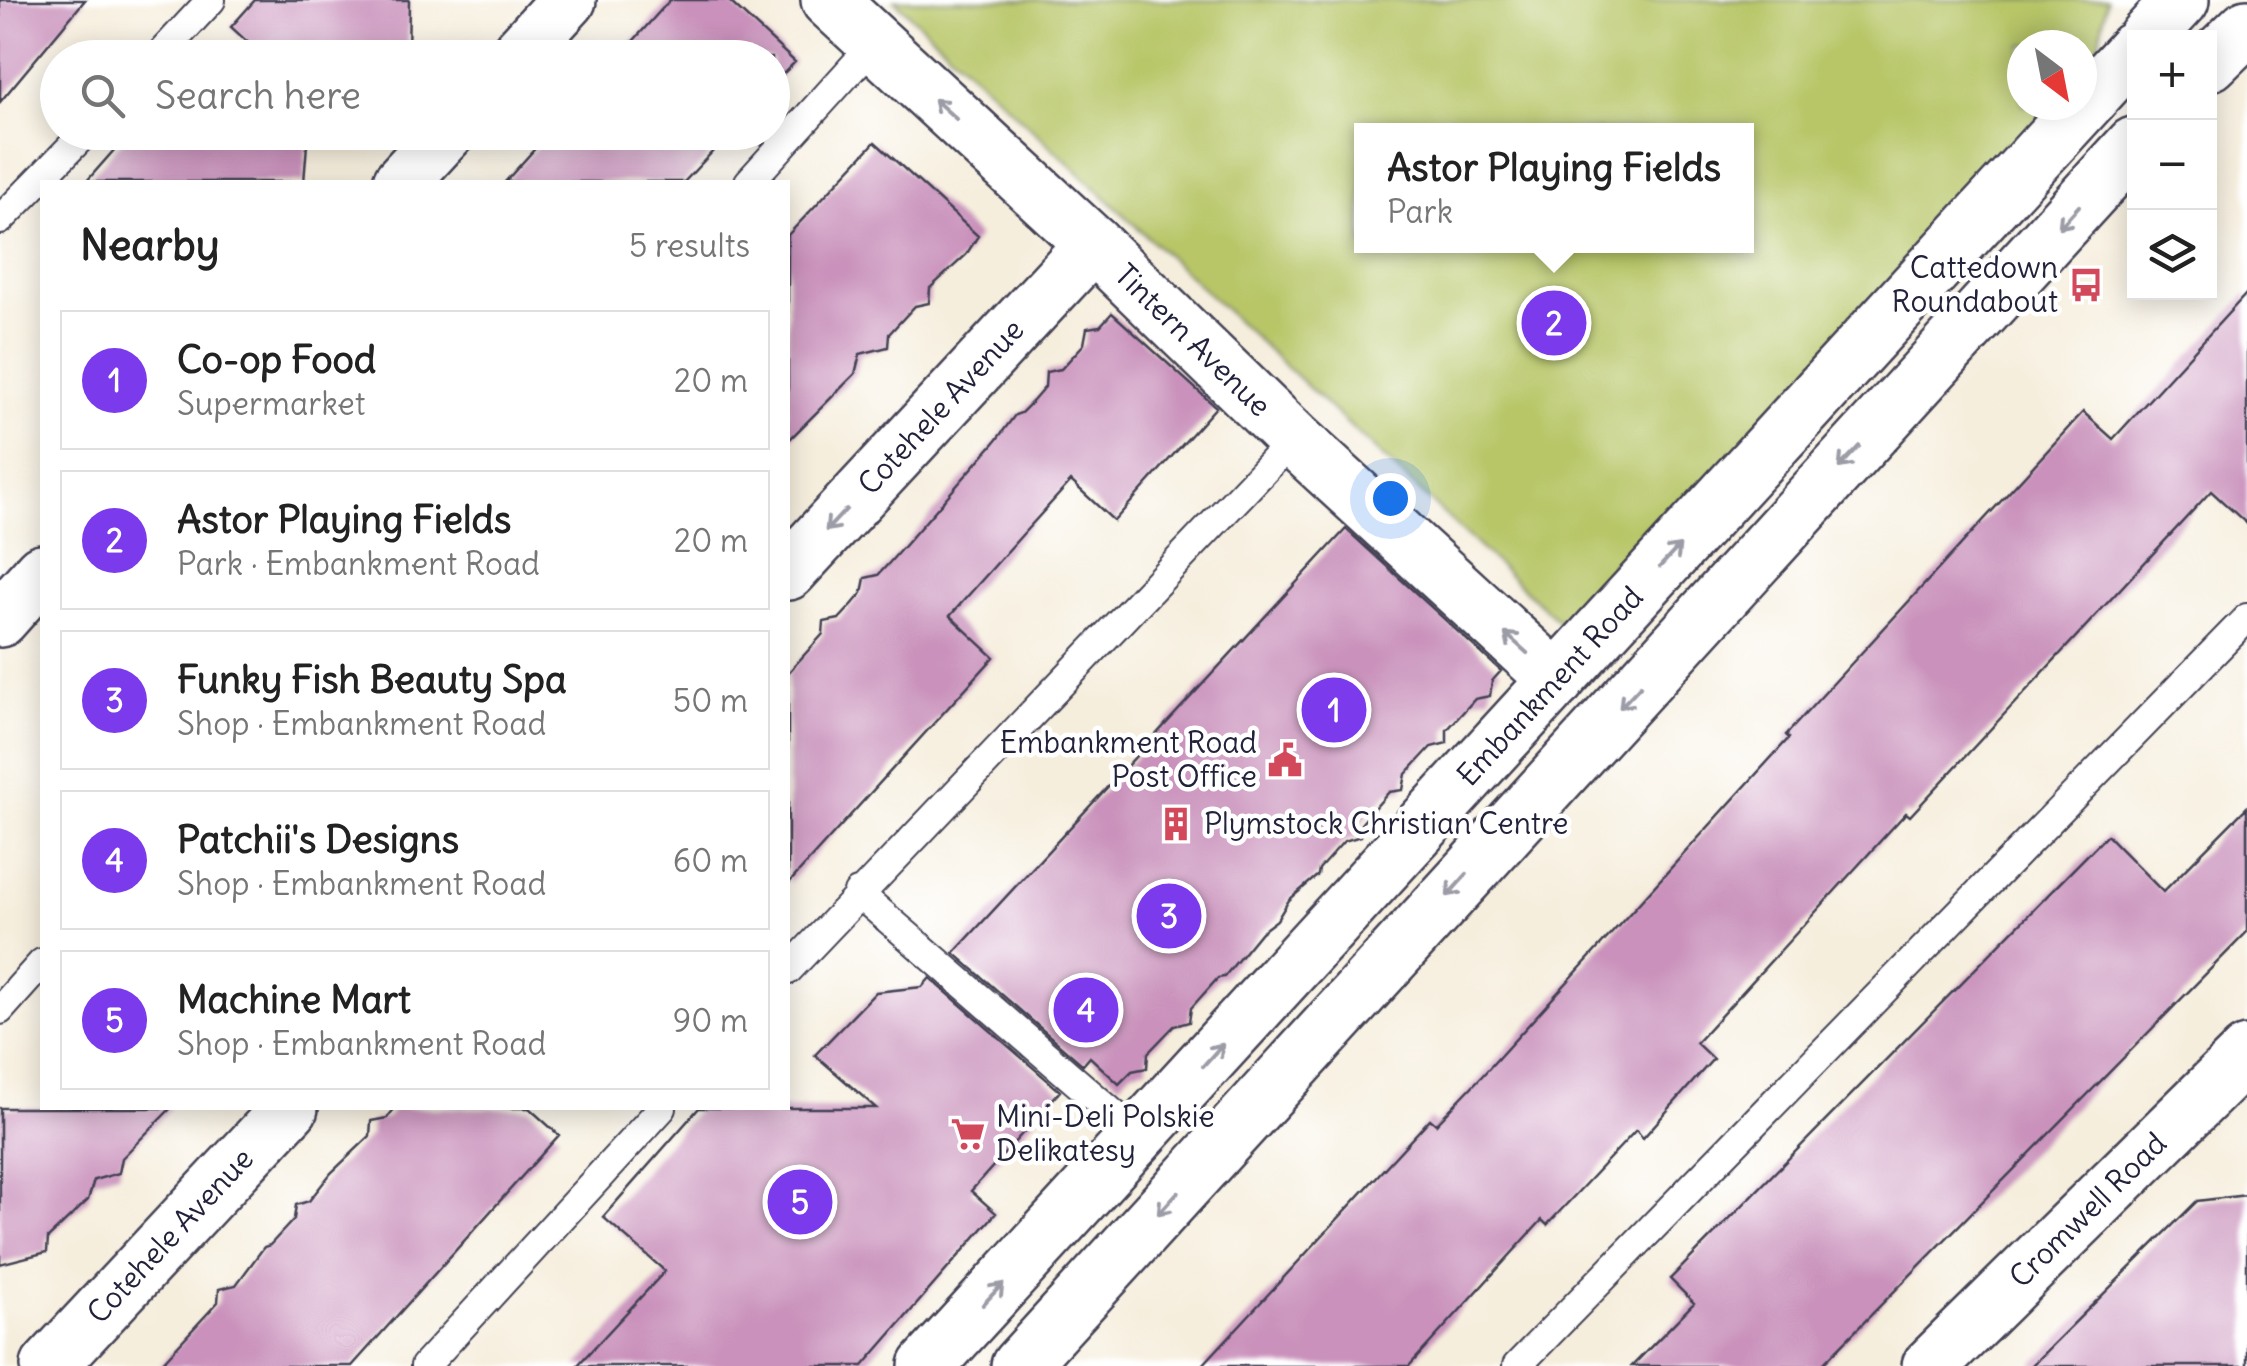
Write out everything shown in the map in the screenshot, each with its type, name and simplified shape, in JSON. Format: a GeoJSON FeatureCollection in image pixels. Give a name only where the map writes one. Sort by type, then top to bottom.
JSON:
{"type":"FeatureCollection","features":[{"type":"Feature","properties":{"kind":"main road"},"geometry":{"type":"LineString","coordinates":[[532,40],[568,0]]}},
{"type":"Feature","properties":{"kind":"main road","name":"Tintern Avenue"},"geometry":{"type":"LineString","coordinates":[[829,0],[1093,244],[1294,439],[1557,680]]}},
{"type":"Feature","properties":{"kind":"main road"},"geometry":{"type":"LineString","coordinates":[[2153,30],[2181,0]]}},
{"type":"Feature","properties":{"kind":"main road"},"geometry":{"type":"LineString","coordinates":[[2217,56],[2247,26]]}},
{"type":"Feature","properties":{"kind":"main road","name":"Embankment Road"},"geometry":{"type":"LineString","coordinates":[[927,1366],[2127,58]]}},
{"type":"Feature","properties":{"kind":"main road"},"geometry":{"type":"LineString","coordinates":[[403,180],[430,150]]}},
{"type":"Feature","properties":{"kind":"main road"},"geometry":{"type":"LineString","coordinates":[[1019,1366],[2127,154]]}},
{"type":"Feature","properties":{"kind":"main road","name":"Cotehele Avenue"},"geometry":{"type":"LineString","coordinates":[[790,570],[1093,244]]}},
{"type":"Feature","properties":{"kind":"main road"},"geometry":{"type":"LineString","coordinates":[[0,618],[40,574]]}},
{"type":"Feature","properties":{"kind":"main road","name":"Cromwell Road"},"geometry":{"type":"LineString","coordinates":[[1930,1366],[2247,1054]]}},
{"type":"Feature","properties":{"kind":"main road","name":"Cotehele Avenue"},"geometry":{"type":"LineString","coordinates":[[49,1366],[288,1110]]}},
{"type":"Feature","properties":{"kind":"lane"},"geometry":{"type":"LineString","coordinates":[[174,40],[211,0]]}},
{"type":"Feature","properties":{"kind":"lane"},"geometry":{"type":"LineString","coordinates":[[790,137],[874,44]]}},
{"type":"Feature","properties":{"kind":"lane"},"geometry":{"type":"LineString","coordinates":[[0,220],[68,150]]}},
{"type":"Feature","properties":{"kind":"lane"},"geometry":{"type":"LineString","coordinates":[[751,180],[778,150]]}},
{"type":"Feature","properties":{"kind":"lane"},"geometry":{"type":"LineString","coordinates":[[790,968],[1294,439]]}},
{"type":"Feature","properties":{"kind":"lane"},"geometry":{"type":"LineString","coordinates":[[1517,1366],[2247,618]]}},
{"type":"Feature","properties":{"kind":"lane"},"geometry":{"type":"LineString","coordinates":[[858,894],[1139,1136]]}},
{"type":"Feature","properties":{"kind":"lane"},"geometry":{"type":"LineString","coordinates":[[0,1010],[40,965]]}},
{"type":"Feature","properties":{"kind":"lane"},"geometry":{"type":"LineString","coordinates":[[425,1366],[660,1110]]}},
{"type":"Feature","properties":{"kind":"green space"},"geometry":{"type":"Polygon","coordinates":[[[894,0],[2107,0],[2098,48],[2097,30],[2007,30],[2007,120],[2037,120],[1570,632],[894,0]]]}},
{"type":"Feature","properties":{"kind":"building"},"geometry":{"type":"Polygon","coordinates":[[[0,0],[85,0],[52,40],[40,40],[40,54],[0,102],[0,0]]]}},
{"type":"Feature","properties":{"kind":"building"},"geometry":{"type":"Polygon","coordinates":[[[255,0],[409,0],[408,40],[245,40],[231,27],[255,0]]]}},
{"type":"Feature","properties":{"kind":"building"},"geometry":{"type":"Polygon","coordinates":[[[670,0],[728,0],[771,40],[634,40],[670,0]]]}},
{"type":"Feature","properties":{"kind":"building"},"geometry":{"type":"Polygon","coordinates":[[[875,142],[978,236],[966,255],[930,288],[929,303],[915,306],[889,334],[888,347],[860,354],[855,374],[790,439],[790,233],[875,142]]]}},
{"type":"Feature","properties":{"kind":"building"},"geometry":{"type":"Polygon","coordinates":[[[114,150],[307,150],[304,180],[88,180],[114,150]]]}},
{"type":"Feature","properties":{"kind":"building"},"geometry":{"type":"Polygon","coordinates":[[[534,150],[714,150],[686,180],[507,180],[534,150]]]}},
{"type":"Feature","properties":{"kind":"building"},"geometry":{"type":"Polygon","coordinates":[[[2247,293],[2247,524],[2211,491],[1910,816],[1906,813],[1696,1043],[1713,1059],[1643,1138],[1636,1130],[1547,1225],[1542,1220],[1409,1366],[1202,1366],[1430,1119],[1436,1124],[1482,1076],[1789,738],[1786,735],[2083,412],[2113,439],[2247,293]]]}},
{"type":"Feature","properties":{"kind":"building"},"geometry":{"type":"Polygon","coordinates":[[[1112,313],[1216,407],[1114,521],[1071,481],[1022,535],[950,616],[994,657],[790,882],[790,671],[823,634],[824,622],[839,619],[862,593],[865,578],[878,575],[1015,415],[1045,387],[1046,372],[1061,369],[1084,344],[1087,328],[1100,326],[1112,313]]]}},
{"type":"Feature","properties":{"kind":"building"},"geometry":{"type":"Polygon","coordinates":[[[1346,529],[1501,671],[1492,681],[1490,696],[1475,699],[1447,730],[1447,743],[1431,747],[1406,774],[1403,790],[1389,792],[1361,824],[1361,836],[1344,841],[1318,875],[1289,900],[1277,920],[1261,932],[1224,977],[1218,978],[1191,1008],[1189,1022],[1174,1026],[1148,1053],[1147,1068],[1132,1071],[1119,1084],[1090,1057],[1083,1065],[954,953],[1346,529]]]}},
{"type":"Feature","properties":{"kind":"building"},"geometry":{"type":"Polygon","coordinates":[[[2247,807],[2247,932],[1821,1366],[1632,1366],[1694,1303],[1670,1279],[2107,835],[2163,892],[2247,807]]]}},
{"type":"Feature","properties":{"kind":"building"},"geometry":{"type":"Polygon","coordinates":[[[930,978],[1060,1091],[971,1191],[996,1213],[863,1366],[577,1366],[665,1271],[603,1217],[697,1110],[876,1108],[815,1055],[876,992],[922,987],[930,978]]]}},
{"type":"Feature","properties":{"kind":"building"},"geometry":{"type":"Polygon","coordinates":[[[0,1108],[169,1110],[122,1158],[119,1173],[94,1180],[88,1200],[48,1238],[47,1252],[0,1264],[0,1108]]]}},
{"type":"Feature","properties":{"kind":"building"},"geometry":{"type":"Polygon","coordinates":[[[393,1110],[531,1110],[559,1135],[352,1366],[159,1366],[218,1302],[219,1289],[236,1285],[264,1247],[294,1219],[296,1205],[309,1201],[331,1173],[370,1136],[371,1121],[387,1118],[393,1110]]]}},
{"type":"Feature","properties":{"kind":"building"},"geometry":{"type":"Polygon","coordinates":[[[2247,1195],[2247,1366],[2031,1366],[2197,1201],[2247,1195]]]}},
{"type":"Feature","properties":{"kind":"place","name":"Cattedown Roundabout"},"geometry":{"type":"Point","coordinates":[2086,285]}},
{"type":"Feature","properties":{"kind":"place","name":"Astor Playing Fields"},"geometry":{"type":"Point","coordinates":[1554,323]}},
{"type":"Feature","properties":{"kind":"place","name":"Co-op Food"},"geometry":{"type":"Point","coordinates":[1334,710]}},
{"type":"Feature","properties":{"kind":"place","name":"Embankment Road Post Office"},"geometry":{"type":"Point","coordinates":[1285,760]}},
{"type":"Feature","properties":{"kind":"place","name":"Plymstock Christian Centre"},"geometry":{"type":"Point","coordinates":[1176,824]}},
{"type":"Feature","properties":{"kind":"place","name":"Funky Fish Beauty Spa"},"geometry":{"type":"Point","coordinates":[1169,916]}},
{"type":"Feature","properties":{"kind":"place","name":"Patchii's Designs"},"geometry":{"type":"Point","coordinates":[1086,1010]}},
{"type":"Feature","properties":{"kind":"place","name":"Mini-Deli Polskie Delikatesy"},"geometry":{"type":"Point","coordinates":[968,1134]}},
{"type":"Feature","properties":{"kind":"place","name":"Machine Mart"},"geometry":{"type":"Point","coordinates":[800,1202]}}]}
